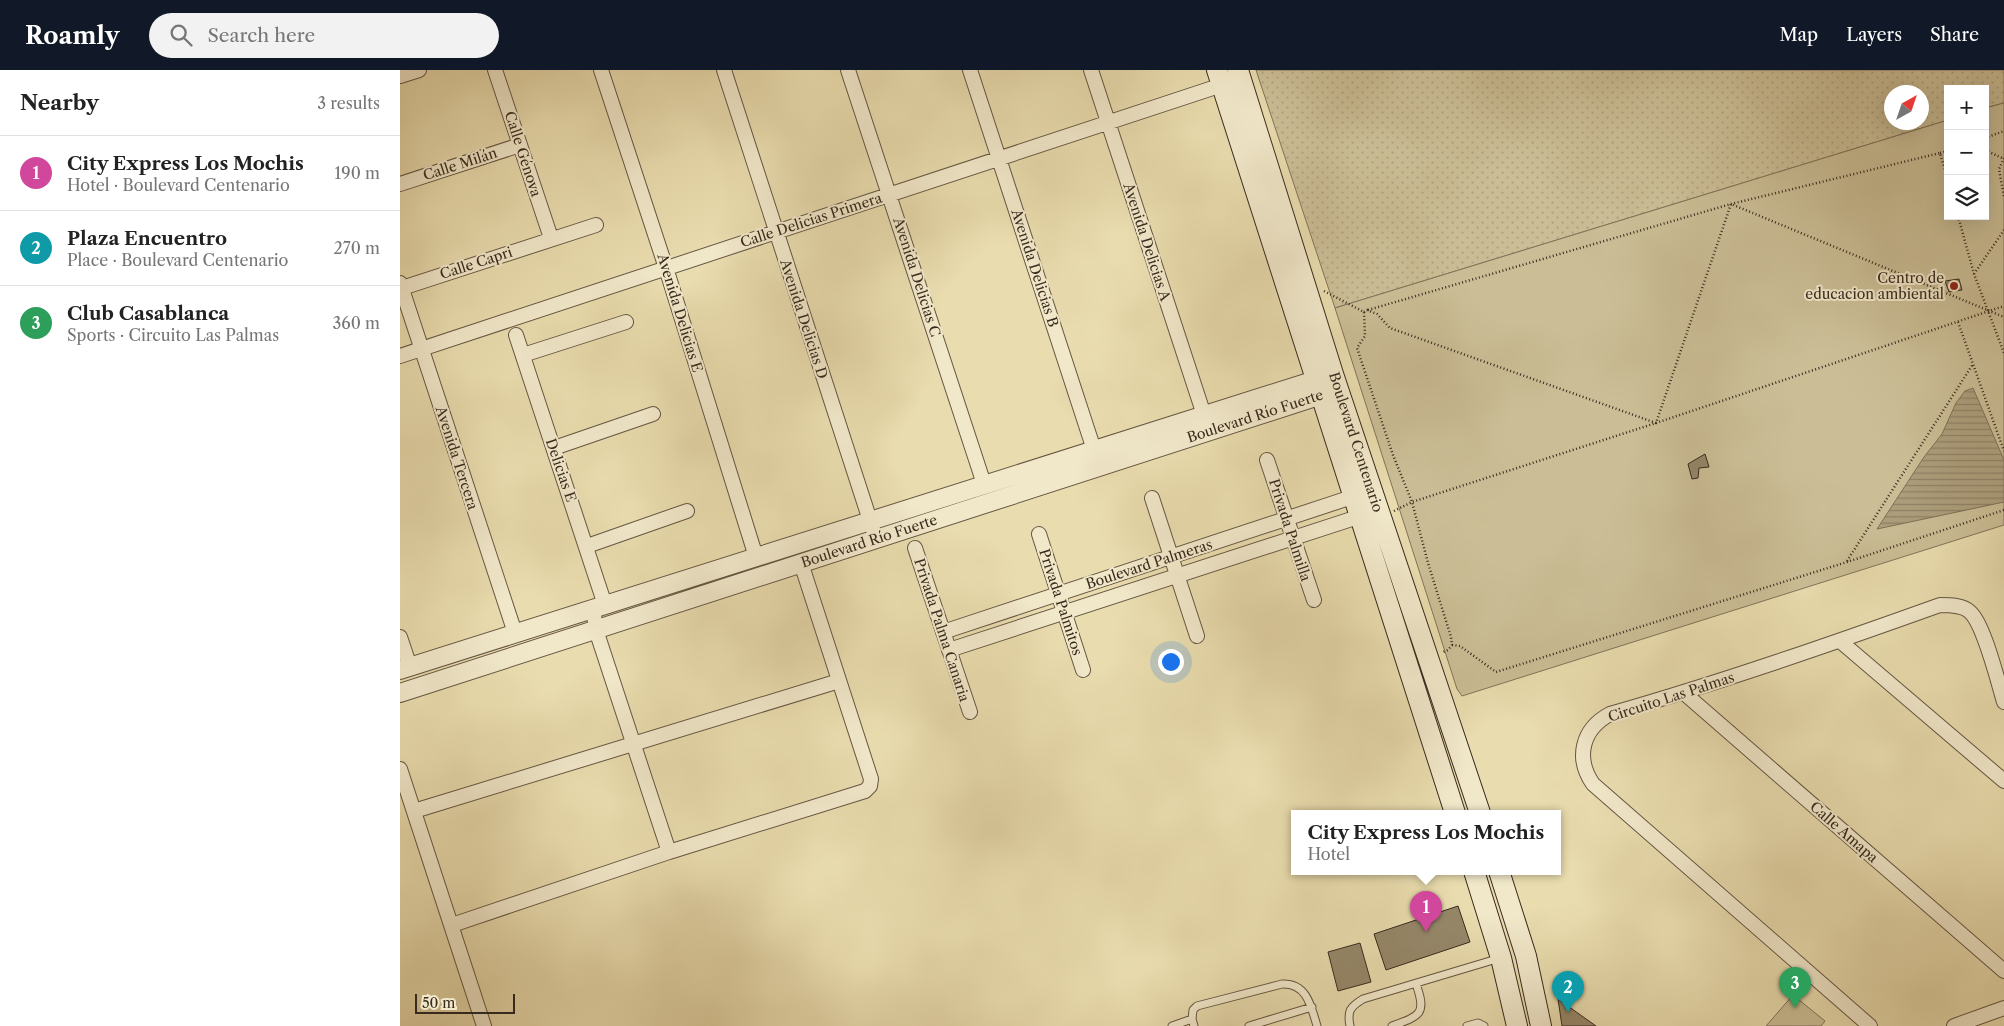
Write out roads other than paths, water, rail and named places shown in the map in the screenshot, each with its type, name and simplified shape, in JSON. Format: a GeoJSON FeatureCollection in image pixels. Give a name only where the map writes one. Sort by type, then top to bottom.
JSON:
{"type":"FeatureCollection","features":[{"type":"Feature","properties":{"kind":"main road","name":"Boulevard Centenario"},"geometry":{"type":"LineString","coordinates":[[1238,70],[1308,294],[1327,384],[1355,496],[1371,516],[1428,656],[1479,810]]}},
{"type":"Feature","properties":{"kind":"main road","name":"Boulevard Centenario"},"geometry":{"type":"LineString","coordinates":[[1219,77],[1327,384],[1371,516],[1454,810]]}},
{"type":"Feature","properties":{"kind":"main road"},"geometry":{"type":"LineString","coordinates":[[1475,875],[1500,958],[1517,1026]]}},
{"type":"Feature","properties":{"kind":"main road"},"geometry":{"type":"LineString","coordinates":[[1500,875],[1526,956],[1541,1026]]}},
{"type":"Feature","properties":{"kind":"street"},"geometry":{"type":"LineString","coordinates":[[400,76],[419,70]]}},
{"type":"Feature","properties":{"kind":"street","name":"Calle Génova"},"geometry":{"type":"LineString","coordinates":[[495,70],[551,238]]}},
{"type":"Feature","properties":{"kind":"street","name":"Avenida Delicias E"},"geometry":{"type":"LineString","coordinates":[[601,70],[666,268],[756,557]]}},
{"type":"Feature","properties":{"kind":"street","name":"Avenida Delicias D"},"geometry":{"type":"LineString","coordinates":[[724,70],[876,539]]}},
{"type":"Feature","properties":{"kind":"street","name":"Avenida Delicias C"},"geometry":{"type":"LineString","coordinates":[[848,70],[984,484]]}},
{"type":"Feature","properties":{"kind":"street","name":"Avenida Delicias B"},"geometry":{"type":"LineString","coordinates":[[970,70],[1100,466]]}},
{"type":"Feature","properties":{"kind":"street","name":"Avenida Delicias A"},"geometry":{"type":"LineString","coordinates":[[1091,70],[1204,415]]}},
{"type":"Feature","properties":{"kind":"street","name":"Calle Delicias Primera"},"geometry":{"type":"LineString","coordinates":[[400,356],[1108,122],[1219,77]]}},
{"type":"Feature","properties":{"kind":"street","name":"Calle Milán"},"geometry":{"type":"LineString","coordinates":[[400,184],[520,145]]}},
{"type":"Feature","properties":{"kind":"street","name":"Calle Capri"},"geometry":{"type":"LineString","coordinates":[[401,285],[596,225]]}},
{"type":"Feature","properties":{"kind":"street","name":"Avenida Tercera"},"geometry":{"type":"LineString","coordinates":[[401,285],[515,633]]}},
{"type":"Feature","properties":{"kind":"street"},"geometry":{"type":"LineString","coordinates":[[523,355],[626,322]]}},
{"type":"Feature","properties":{"kind":"street","name":"Delicias E"},"geometry":{"type":"LineString","coordinates":[[516,335],[587,546],[599,606],[596,630],[670,852]]}},
{"type":"Feature","properties":{"kind":"street","name":"Boulevard Río Fuerte"},"geometry":{"type":"LineString","coordinates":[[405,668],[1204,415],[1327,384]]}},
{"type":"Feature","properties":{"kind":"street","name":"Boulevard Río Fuerte"},"geometry":{"type":"LineString","coordinates":[[400,694],[1100,466],[1327,384]]}},
{"type":"Feature","properties":{"kind":"street"},"geometry":{"type":"LineString","coordinates":[[554,448],[654,414]]}},
{"type":"Feature","properties":{"kind":"street","name":"Privada Palmilla"},"geometry":{"type":"LineString","coordinates":[[1267,460],[1314,600]]}},
{"type":"Feature","properties":{"kind":"street","name":"Boulevard Palmeras"},"geometry":{"type":"LineString","coordinates":[[943,632],[1355,496]]}},
{"type":"Feature","properties":{"kind":"street"},"geometry":{"type":"LineString","coordinates":[[1152,498],[1198,636]]}},
{"type":"Feature","properties":{"kind":"street"},"geometry":{"type":"LineString","coordinates":[[587,546],[686,511]]}},
{"type":"Feature","properties":{"kind":"street","name":"Boulevard Palmeras"},"geometry":{"type":"LineString","coordinates":[[949,650],[1293,538],[1371,516]]}},
{"type":"Feature","properties":{"kind":"street","name":"Privada Palmitos"},"geometry":{"type":"LineString","coordinates":[[1039,534],[1083,670]]}},
{"type":"Feature","properties":{"kind":"street","name":"Privada Palma Canaria"},"geometry":{"type":"LineString","coordinates":[[915,548],[970,712]]}},
{"type":"Feature","properties":{"kind":"street"},"geometry":{"type":"LineString","coordinates":[[452,926],[670,852],[864,791],[870,786],[872,779],[801,563]]}},
{"type":"Feature","properties":{"kind":"street","name":"Circuito Las Palmas"},"geometry":{"type":"LineString","coordinates":[[1870,1026],[1593,784],[1588,777],[1583,742],[1586,735],[1604,717],[1610,714],[1684,693],[1840,641],[1940,605],[1956,606],[1970,611],[1978,623],[2004,702]]}},
{"type":"Feature","properties":{"kind":"street"},"geometry":{"type":"LineString","coordinates":[[400,637],[405,668]]}},
{"type":"Feature","properties":{"kind":"street"},"geometry":{"type":"LineString","coordinates":[[1840,641],[2004,781]]}},
{"type":"Feature","properties":{"kind":"street"},"geometry":{"type":"LineString","coordinates":[[414,810],[839,681]]}},
{"type":"Feature","properties":{"kind":"street","name":"Calle Amapa"},"geometry":{"type":"LineString","coordinates":[[1684,693],[2004,971]]}},
{"type":"Feature","properties":{"kind":"street"},"geometry":{"type":"LineString","coordinates":[[400,769],[484,1026]]}},
{"type":"Feature","properties":{"kind":"street"},"geometry":{"type":"LineString","coordinates":[[1954,1026],[2004,1008]]}},
{"type":"Feature","properties":{"kind":"lane"},"geometry":{"type":"LineString","coordinates":[[1350,1026],[1348,1017],[1354,1004],[1500,958]]}},
{"type":"Feature","properties":{"kind":"lane"},"geometry":{"type":"LineString","coordinates":[[1172,1026],[1193,1022],[1194,1010],[1197,1006],[1282,984],[1294,984],[1305,994],[1312,1007],[1317,1026]]}},
{"type":"Feature","properties":{"kind":"lane"},"geometry":{"type":"LineString","coordinates":[[1392,1026],[1413,1019],[1420,1009],[1422,1003],[1416,984]]}},
{"type":"Feature","properties":{"kind":"lane"},"geometry":{"type":"LineString","coordinates":[[1249,1026],[1312,1007]]}},
{"type":"Feature","properties":{"kind":"lane"},"geometry":{"type":"LineString","coordinates":[[1467,1026],[1478,1024],[1484,1026]]}},
{"type":"Feature","properties":{"kind":"place","name":"Centro de educacion ambiental"},"geometry":{"type":"Point","coordinates":[1954,286]}},
{"type":"Feature","properties":{"kind":"place","name":"City Express Los Mochis"},"geometry":{"type":"Point","coordinates":[1426,932]}},
{"type":"Feature","properties":{"kind":"place","name":"Club Casablanca"},"geometry":{"type":"Point","coordinates":[1795,1008]}},
{"type":"Feature","properties":{"kind":"place","name":"Plaza Encuentro"},"geometry":{"type":"Point","coordinates":[1568,1012]}}]}
